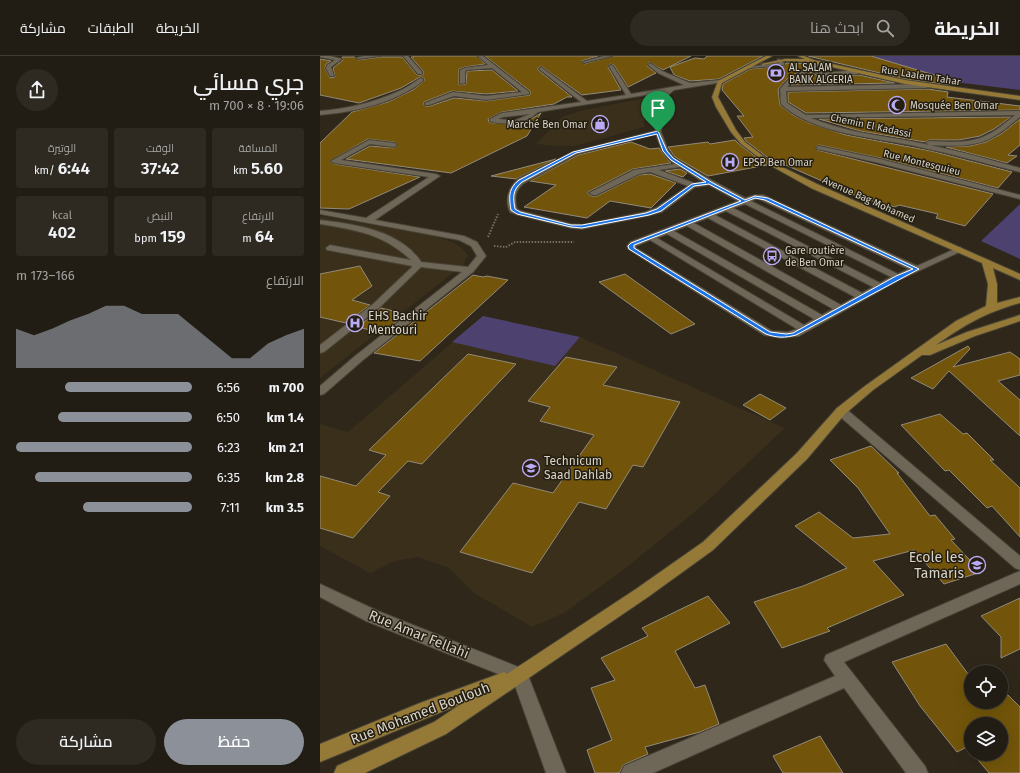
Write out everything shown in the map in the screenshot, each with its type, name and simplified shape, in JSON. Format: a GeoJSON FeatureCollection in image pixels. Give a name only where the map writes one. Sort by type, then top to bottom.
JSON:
{"type":"FeatureCollection","features":[{"type":"Feature","properties":{"kind":"main road"},"geometry":{"type":"LineString","coordinates":[[720,82],[770,56]]}},
{"type":"Feature","properties":{"kind":"main road"},"geometry":{"type":"LineString","coordinates":[[779,60],[786,56]]}},
{"type":"Feature","properties":{"kind":"main road"},"geometry":{"type":"LineString","coordinates":[[800,56],[813,59]]}},
{"type":"Feature","properties":{"kind":"main road"},"geometry":{"type":"LineString","coordinates":[[779,60],[813,59]]}},
{"type":"Feature","properties":{"kind":"main road","name":"Rue Laalem Tahar"},"geometry":{"type":"LineString","coordinates":[[813,59],[857,72],[926,86],[1018,98]]}},
{"type":"Feature","properties":{"kind":"main road","name":"Avenue Bag Mohamed"},"geometry":{"type":"LineString","coordinates":[[720,82],[715,97],[719,107],[733,131],[754,152],[774,165],[814,186],[1020,277]]}},
{"type":"Feature","properties":{"kind":"main road"},"geometry":{"type":"LineString","coordinates":[[985,261],[993,284],[993,296],[990,308]]}},
{"type":"Feature","properties":{"kind":"main road"},"geometry":{"type":"LineString","coordinates":[[344,773],[440,728],[642,594],[708,546],[802,456],[842,412],[869,388],[960,323],[990,308],[1020,300]]}},
{"type":"Feature","properties":{"kind":"main road"},"geometry":{"type":"LineString","coordinates":[[902,365],[971,334],[1020,318]]}},
{"type":"Feature","properties":{"kind":"main road"},"geometry":{"type":"LineString","coordinates":[[1008,322],[1020,322]]}},
{"type":"Feature","properties":{"kind":"main road","name":"Rue Mohamed Boulouh"},"geometry":{"type":"LineString","coordinates":[[320,753],[426,708],[520,674]]}},
{"type":"Feature","properties":{"kind":"street"},"geometry":{"type":"LineString","coordinates":[[320,56],[340,58],[328,68],[320,68]]}},
{"type":"Feature","properties":{"kind":"street"},"geometry":{"type":"LineString","coordinates":[[358,58],[378,56]]}},
{"type":"Feature","properties":{"kind":"street"},"geometry":{"type":"LineString","coordinates":[[405,56],[420,73]]}},
{"type":"Feature","properties":{"kind":"street"},"geometry":{"type":"LineString","coordinates":[[427,104],[453,94],[486,98],[527,94],[480,56]]}},
{"type":"Feature","properties":{"kind":"street"},"geometry":{"type":"LineString","coordinates":[[584,62],[610,56]]}},
{"type":"Feature","properties":{"kind":"street"},"geometry":{"type":"LineString","coordinates":[[750,67],[778,66],[782,64],[779,60]]}},
{"type":"Feature","properties":{"kind":"street"},"geometry":{"type":"LineString","coordinates":[[783,88],[790,81],[821,62]]}},
{"type":"Feature","properties":{"kind":"street"},"geometry":{"type":"LineString","coordinates":[[650,64],[660,72],[689,85]]}},
{"type":"Feature","properties":{"kind":"street"},"geometry":{"type":"LineString","coordinates":[[830,64],[838,74]]}},
{"type":"Feature","properties":{"kind":"street"},"geometry":{"type":"LineString","coordinates":[[462,83],[462,71],[465,69],[492,66]]}},
{"type":"Feature","properties":{"kind":"street"},"geometry":{"type":"LineString","coordinates":[[611,66],[629,95]]}},
{"type":"Feature","properties":{"kind":"street"},"geometry":{"type":"LineString","coordinates":[[328,68],[332,75]]}},
{"type":"Feature","properties":{"kind":"street"},"geometry":{"type":"LineString","coordinates":[[541,68],[585,102]]}},
{"type":"Feature","properties":{"kind":"street"},"geometry":{"type":"LineString","coordinates":[[811,68],[822,75],[857,72]]}},
{"type":"Feature","properties":{"kind":"street"},"geometry":{"type":"LineString","coordinates":[[320,113],[356,108],[409,90],[421,80]]}},
{"type":"Feature","properties":{"kind":"street"},"geometry":{"type":"LineString","coordinates":[[536,111],[528,119],[511,123],[492,120],[502,115],[536,111],[689,85],[720,82]]}},
{"type":"Feature","properties":{"kind":"street"},"geometry":{"type":"LineString","coordinates":[[783,88],[926,86]]}},
{"type":"Feature","properties":{"kind":"street","name":"Chemin El Kadassi"},"geometry":{"type":"LineString","coordinates":[[783,88],[784,104],[800,116],[835,127],[901,141],[1020,170]]}},
{"type":"Feature","properties":{"kind":"street"},"geometry":{"type":"LineString","coordinates":[[672,89],[664,96],[658,132],[665,151],[679,164],[744,201],[898,277]]}},
{"type":"Feature","properties":{"kind":"street"},"geometry":{"type":"LineString","coordinates":[[800,116],[1020,114]]}},
{"type":"Feature","properties":{"kind":"street"},"geometry":{"type":"LineString","coordinates":[[901,141],[958,143],[975,141],[989,136],[1020,114]]}},
{"type":"Feature","properties":{"kind":"street"},"geometry":{"type":"LineString","coordinates":[[658,132],[574,152],[521,181],[515,186],[510,196],[513,210],[518,213],[571,226],[582,227],[659,210],[693,185]]}},
{"type":"Feature","properties":{"kind":"street"},"geometry":{"type":"LineString","coordinates":[[367,221],[436,176],[334,161],[369,142],[394,145]]}},
{"type":"Feature","properties":{"kind":"street","name":"Rue Montesquieu"},"geometry":{"type":"LineString","coordinates":[[819,148],[880,161],[1020,197]]}},
{"type":"Feature","properties":{"kind":"street"},"geometry":{"type":"LineString","coordinates":[[593,193],[637,172],[679,164]]}},
{"type":"Feature","properties":{"kind":"street"},"geometry":{"type":"LineString","coordinates":[[648,169],[693,185],[710,183]]}},
{"type":"Feature","properties":{"kind":"street"},"geometry":{"type":"LineString","coordinates":[[917,269],[766,199],[755,197],[631,246],[632,249],[768,333],[786,336],[804,329],[898,277],[917,269],[960,250]]}},
{"type":"Feature","properties":{"kind":"street"},"geometry":{"type":"LineString","coordinates":[[726,208],[881,286]]}},
{"type":"Feature","properties":{"kind":"street"},"geometry":{"type":"LineString","coordinates":[[320,212],[461,238],[474,244],[482,256],[470,270],[359,358],[320,392]]}},
{"type":"Feature","properties":{"kind":"street"},"geometry":{"type":"LineString","coordinates":[[709,215],[862,297]]}},
{"type":"Feature","properties":{"kind":"street"},"geometry":{"type":"LineString","coordinates":[[320,222],[378,232],[405,249],[416,260],[417,264],[417,268],[376,306],[320,350]]}},
{"type":"Feature","properties":{"kind":"street"},"geometry":{"type":"LineString","coordinates":[[686,223],[841,308]]}},
{"type":"Feature","properties":{"kind":"street"},"geometry":{"type":"LineString","coordinates":[[668,231],[822,319]]}},
{"type":"Feature","properties":{"kind":"street"},"geometry":{"type":"LineString","coordinates":[[781,253],[838,232]]}},
{"type":"Feature","properties":{"kind":"street"},"geometry":{"type":"LineString","coordinates":[[650,238],[804,329]]}},
{"type":"Feature","properties":{"kind":"street"},"geometry":{"type":"LineString","coordinates":[[330,248],[417,264],[470,270]]}},
{"type":"Feature","properties":{"kind":"street"},"geometry":{"type":"LineString","coordinates":[[691,285],[756,262]]}},
{"type":"Feature","properties":{"kind":"street"},"geometry":{"type":"LineString","coordinates":[[842,412],[1020,564]]}},
{"type":"Feature","properties":{"kind":"street"},"geometry":{"type":"LineString","coordinates":[[918,773],[832,660],[1020,577]]}},
{"type":"Feature","properties":{"kind":"street","name":"Rue Amar Fellahi"},"geometry":{"type":"LineString","coordinates":[[320,590],[372,616],[520,674]]}},
{"type":"Feature","properties":{"kind":"street"},"geometry":{"type":"LineString","coordinates":[[520,674],[556,773]]}},
{"type":"Feature","properties":{"kind":"street"},"geometry":{"type":"LineString","coordinates":[[631,773],[847,678]]}},
{"type":"Feature","properties":{"kind":"path"},"geometry":{"type":"LineString","coordinates":[[483,241],[488,237],[504,199],[510,196]]}},
{"type":"Feature","properties":{"kind":"shaded area"},"geometry":{"type":"Polygon","coordinates":[[[833,56],[1020,56],[1020,90],[889,74],[833,56]]]}},
{"type":"Feature","properties":{"kind":"shaded area","name":"Marché Ben Omar"},"geometry":{"type":"Polygon","coordinates":[[[646,98],[644,127],[575,146],[536,144],[564,116],[584,110],[646,98]]]}},
{"type":"Feature","properties":{"kind":"shaded area"},"geometry":{"type":"Polygon","coordinates":[[[1020,204],[1020,259],[981,241],[1020,204]]]}},
{"type":"Feature","properties":{"kind":"shaded area","name":"EHS Bachir Mentouri"},"geometry":{"type":"Polygon","coordinates":[[[320,216],[431,235],[455,243],[468,255],[464,264],[320,378],[320,216]]]}},
{"type":"Feature","properties":{"kind":"shaded area","name":"Technicum Saad Dahlab"},"geometry":{"type":"Polygon","coordinates":[[[483,316],[580,337],[785,428],[703,505],[626,568],[564,613],[532,627],[474,593],[449,568],[418,557],[395,561],[370,573],[320,546],[320,424],[348,432],[483,316]]]}},
{"type":"Feature","properties":{"kind":"shaded area"},"geometry":{"type":"Polygon","coordinates":[[[483,316],[580,337],[555,366],[452,342],[483,316]]]}},
{"type":"Feature","properties":{"kind":"building"},"geometry":{"type":"Polygon","coordinates":[[[413,56],[477,56],[485,64],[459,69],[459,85],[466,84],[467,71],[492,70],[518,91],[486,94],[452,91],[424,102],[425,106],[430,106],[454,98],[486,101],[530,95],[530,91],[485,56],[598,56],[581,61],[584,64],[613,56],[691,56],[663,70],[649,62],[647,66],[656,73],[628,87],[614,65],[610,64],[608,67],[621,90],[582,95],[541,66],[538,70],[572,97],[567,97],[554,104],[502,112],[488,119],[489,122],[492,123],[517,124],[528,121],[541,113],[527,136],[451,173],[346,159],[370,146],[394,148],[398,145],[394,142],[368,139],[330,161],[334,164],[420,177],[349,209],[320,208],[320,143],[352,112],[388,102],[413,90],[424,81],[424,78],[420,77],[401,88],[359,103],[320,95],[320,59],[331,61],[326,64],[325,68],[330,78],[335,77],[333,68],[343,60],[342,57],[355,57],[358,60],[381,57],[402,57],[417,75],[423,75],[423,71],[411,57],[414,57],[413,56]]]}},
{"type":"Feature","properties":{"kind":"building"},"geometry":{"type":"Polygon","coordinates":[[[707,56],[763,56],[719,79],[690,81],[674,75],[670,67],[695,58],[704,59],[707,56]]]}},
{"type":"Feature","properties":{"kind":"building"},"geometry":{"type":"Polygon","coordinates":[[[808,56],[871,56],[951,80],[950,85],[905,79],[808,56]]]}},
{"type":"Feature","properties":{"kind":"building"},"geometry":{"type":"Polygon","coordinates":[[[786,63],[811,64],[787,79],[778,89],[780,105],[793,115],[809,123],[846,135],[931,151],[1012,172],[998,188],[880,158],[819,145],[815,148],[817,150],[993,194],[965,226],[936,218],[938,214],[899,205],[895,207],[861,198],[771,160],[746,141],[744,138],[753,137],[737,116],[744,116],[722,90],[723,84],[750,69],[784,66],[786,63]]]}},
{"type":"Feature","properties":{"kind":"building"},"geometry":{"type":"Polygon","coordinates":[[[811,72],[822,78],[859,75],[895,83],[791,85],[811,72]]]}},
{"type":"Feature","properties":{"kind":"building"},"geometry":{"type":"Polygon","coordinates":[[[928,89],[948,92],[947,97],[1020,106],[1020,110],[806,113],[788,102],[788,92],[928,89]]]}},
{"type":"Feature","properties":{"kind":"building"},"geometry":{"type":"Polygon","coordinates":[[[1011,117],[994,129],[980,136],[959,140],[929,140],[925,142],[860,131],[819,119],[1011,117]]]}},
{"type":"Feature","properties":{"kind":"building"},"geometry":{"type":"Polygon","coordinates":[[[1020,119],[1020,145],[1008,155],[1017,156],[1007,163],[946,147],[970,146],[986,142],[1001,134],[1020,119]]]}},
{"type":"Feature","properties":{"kind":"building"},"geometry":{"type":"Polygon","coordinates":[[[735,140],[767,165],[708,176],[675,157],[668,147],[708,142],[710,144],[735,140]]]}},
{"type":"Feature","properties":{"kind":"building"},"geometry":{"type":"Polygon","coordinates":[[[631,142],[650,149],[659,148],[671,163],[633,169],[588,192],[588,194],[597,196],[639,175],[650,174],[676,183],[651,208],[610,201],[587,218],[524,207],[556,185],[530,181],[578,155],[631,142]]]}},
{"type":"Feature","properties":{"kind":"building"},"geometry":{"type":"Polygon","coordinates":[[[556,159],[516,179],[491,176],[556,159]]]}},
{"type":"Feature","properties":{"kind":"building"},"geometry":{"type":"Polygon","coordinates":[[[680,169],[687,173],[683,177],[665,171],[680,169]]]}},
{"type":"Feature","properties":{"kind":"building"},"geometry":{"type":"Polygon","coordinates":[[[360,266],[372,286],[352,300],[370,305],[346,323],[320,317],[320,274],[360,266]]]}},
{"type":"Feature","properties":{"kind":"building"},"geometry":{"type":"Polygon","coordinates":[[[625,274],[695,324],[671,334],[599,282],[625,274]]]}},
{"type":"Feature","properties":{"kind":"building"},"geometry":{"type":"Polygon","coordinates":[[[473,275],[508,280],[420,361],[374,353],[473,275]]]}},
{"type":"Feature","properties":{"kind":"building"},"geometry":{"type":"Polygon","coordinates":[[[381,308],[406,314],[382,333],[358,327],[381,308]]]}},
{"type":"Feature","properties":{"kind":"building"},"geometry":{"type":"Polygon","coordinates":[[[968,346],[970,349],[953,367],[1010,352],[1020,359],[1020,375],[998,381],[1020,400],[1020,436],[949,371],[933,389],[911,378],[968,346]]]}},
{"type":"Feature","properties":{"kind":"building"},"geometry":{"type":"Polygon","coordinates":[[[468,354],[516,364],[422,464],[408,461],[378,492],[390,496],[353,538],[320,528],[320,476],[356,486],[386,455],[369,450],[468,354]]]}},
{"type":"Feature","properties":{"kind":"building"},"geometry":{"type":"Polygon","coordinates":[[[566,357],[617,367],[603,385],[680,402],[643,467],[633,465],[606,509],[579,502],[532,573],[460,552],[513,483],[553,493],[594,435],[540,421],[550,407],[528,401],[566,357]]]}},
{"type":"Feature","properties":{"kind":"building"},"geometry":{"type":"Polygon","coordinates":[[[760,394],[786,408],[770,420],[743,405],[760,394]]]}},
{"type":"Feature","properties":{"kind":"building"},"geometry":{"type":"Polygon","coordinates":[[[940,414],[963,434],[967,433],[994,460],[990,460],[1020,488],[1020,537],[992,506],[987,508],[949,470],[945,471],[901,425],[940,414]]]}},
{"type":"Feature","properties":{"kind":"building"},"geometry":{"type":"Polygon","coordinates":[[[871,446],[899,473],[897,473],[930,516],[935,515],[955,539],[951,540],[981,572],[944,584],[914,550],[873,561],[904,595],[827,628],[830,631],[782,648],[754,602],[803,586],[847,568],[795,526],[819,512],[853,538],[890,534],[858,488],[830,460],[871,446]]]}},
{"type":"Feature","properties":{"kind":"building"},"geometry":{"type":"Polygon","coordinates":[[[708,596],[730,623],[675,651],[695,688],[705,685],[719,724],[700,732],[645,747],[648,754],[623,765],[620,772],[595,773],[587,750],[612,740],[591,688],[615,680],[601,658],[648,636],[642,628],[708,596]]]}},
{"type":"Feature","properties":{"kind":"building"},"geometry":{"type":"Polygon","coordinates":[[[1020,598],[1020,649],[1001,658],[1001,637],[981,616],[1020,598]]]}},
{"type":"Feature","properties":{"kind":"building"},"geometry":{"type":"Polygon","coordinates":[[[946,644],[964,668],[964,709],[1008,709],[1008,695],[1020,707],[1020,773],[989,773],[979,761],[1008,761],[1008,717],[964,717],[964,748],[957,752],[920,706],[892,662],[946,644]]]}},
{"type":"Feature","properties":{"kind":"building"},"geometry":{"type":"Polygon","coordinates":[[[820,736],[843,773],[783,773],[773,756],[820,736]]]}},
{"type":"Feature","properties":{"kind":"place","name":"AL SALAM BANK ALGERIA"},"geometry":{"type":"Point","coordinates":[776,73]}},
{"type":"Feature","properties":{"kind":"place","name":"Mosquée Ben Omar"},"geometry":{"type":"Point","coordinates":[897,105]}},
{"type":"Feature","properties":{"kind":"place","name":"Marché Ben Omar"},"geometry":{"type":"Point","coordinates":[600,124]}},
{"type":"Feature","properties":{"kind":"place","name":"EPSP Ben Omar"},"geometry":{"type":"Point","coordinates":[730,162]}},
{"type":"Feature","properties":{"kind":"place","name":"Gare routière de Ben Omar"},"geometry":{"type":"Point","coordinates":[772,256]}},
{"type":"Feature","properties":{"kind":"place","name":"EHS Bachir Mentouri"},"geometry":{"type":"Point","coordinates":[355,323]}},
{"type":"Feature","properties":{"kind":"place","name":"Technicum Saad Dahlab"},"geometry":{"type":"Point","coordinates":[531,468]}},
{"type":"Feature","properties":{"kind":"place","name":"Ecole les Tamaris"},"geometry":{"type":"Point","coordinates":[977,565]}},
{"type":"Feature","properties":{"kind":"route"},"geometry":{"type":"LineString","coordinates":[[658,132],[574,152],[521,181],[515,186],[510,196],[513,210],[518,213],[571,226],[582,227],[647,214],[659,210],[693,185],[710,183],[744,201],[633,244],[631,246],[632,249],[768,333],[775,335],[786,336],[794,334],[898,277],[917,269],[766,199],[755,197],[744,201],[735,196],[710,183],[672,159],[665,151],[658,132]]}}]}
